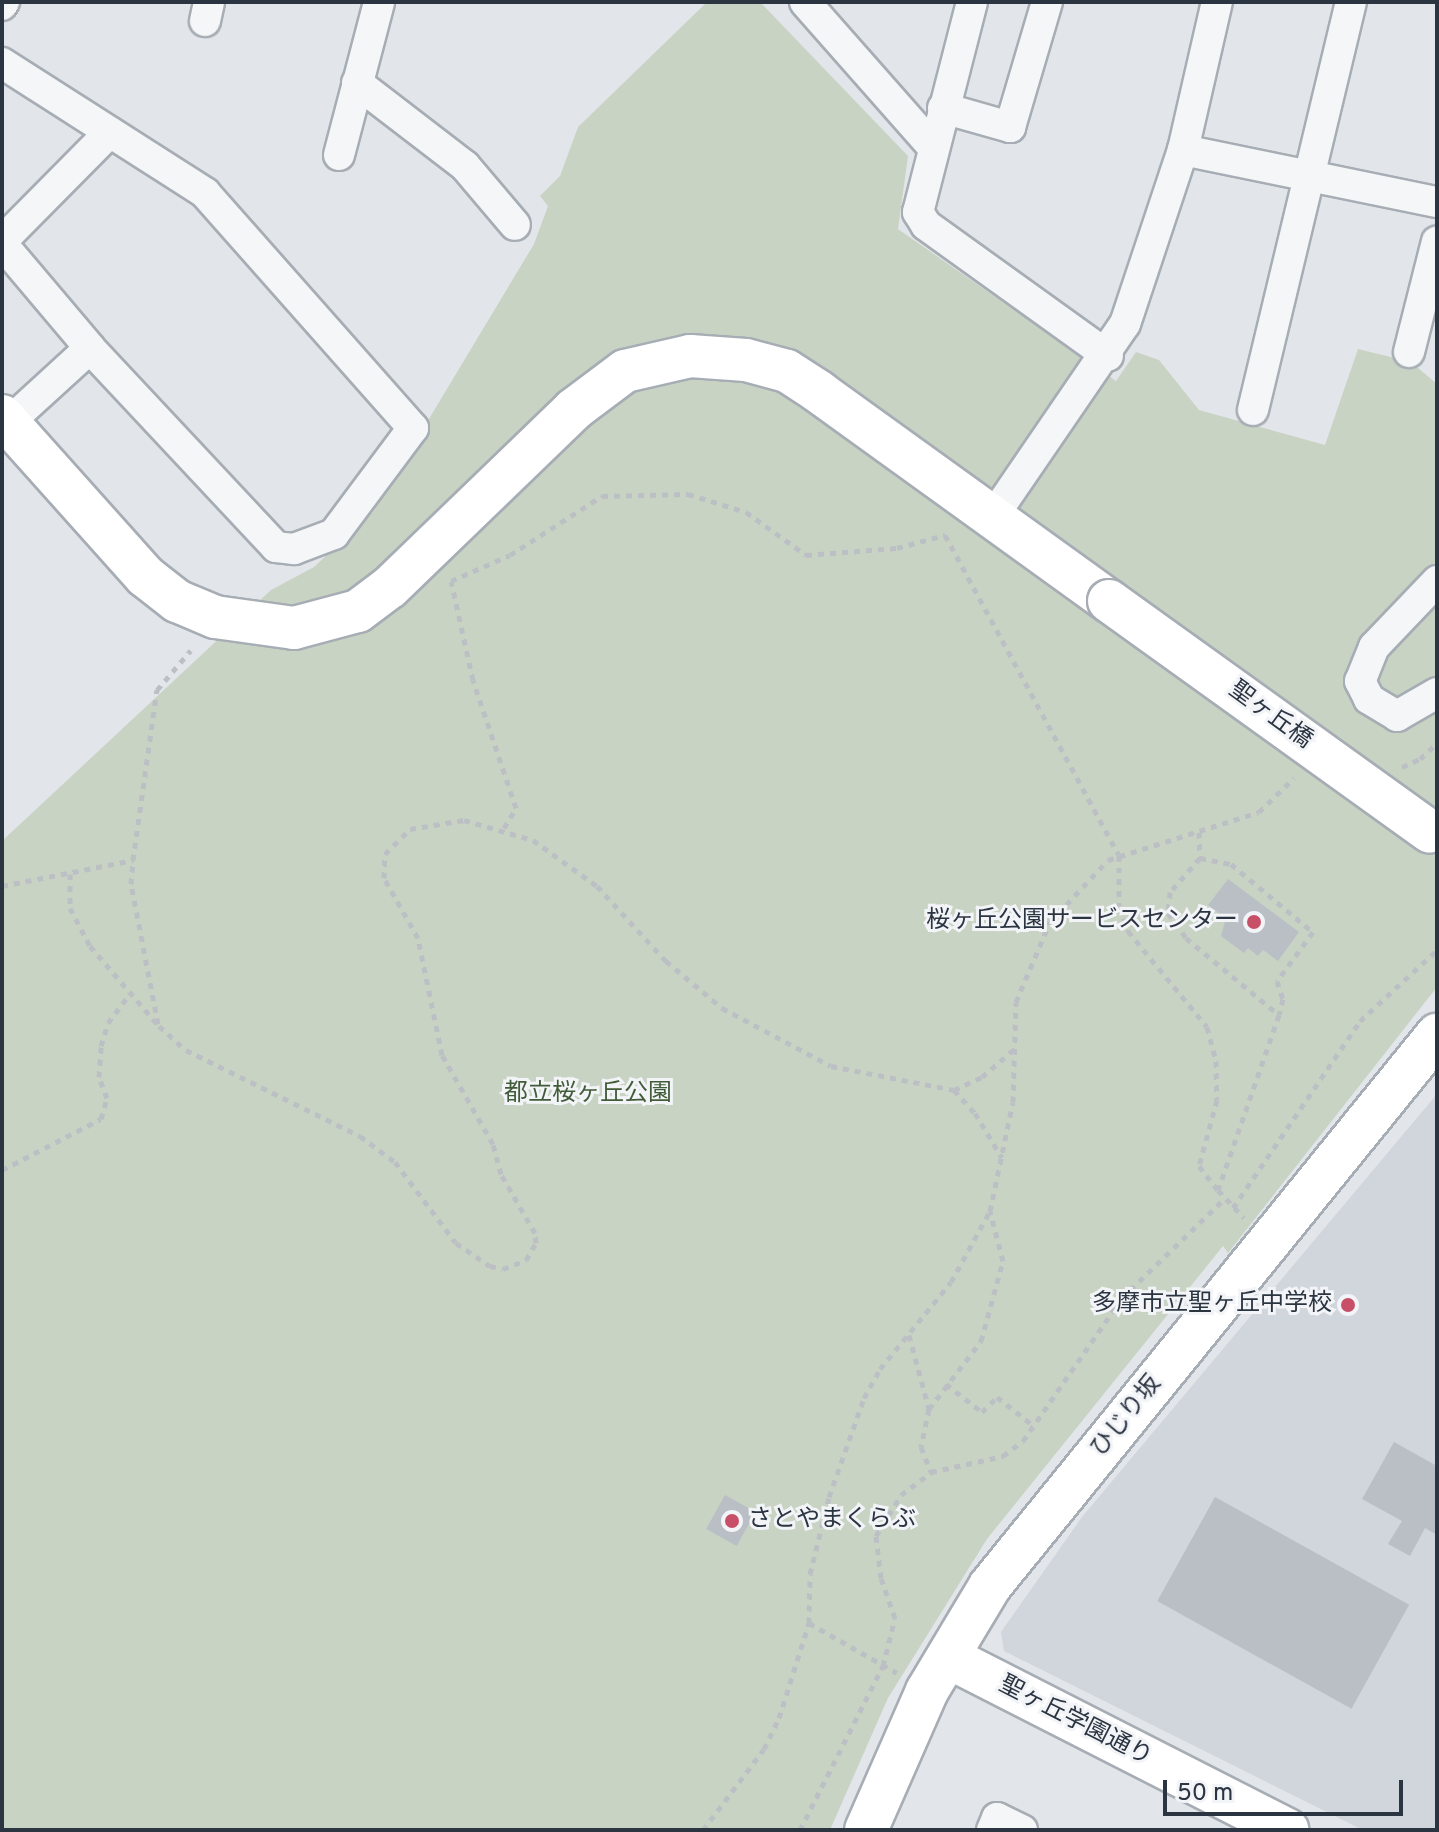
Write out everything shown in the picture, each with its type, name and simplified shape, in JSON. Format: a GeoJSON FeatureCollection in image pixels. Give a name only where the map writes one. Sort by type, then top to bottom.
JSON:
{"type":"FeatureCollection","features":[{"type":"Feature","properties":{"kind":"street"},"geometry":{"type":"LineString","coordinates":[[339,155],[379,2]]}},
{"type":"Feature","properties":{"kind":"street"},"geometry":{"type":"LineString","coordinates":[[805,2],[932,146]]}},
{"type":"Feature","properties":{"kind":"street"},"geometry":{"type":"LineString","coordinates":[[972,2],[916,203],[926,225],[1108,356]]}},
{"type":"Feature","properties":{"kind":"street"},"geometry":{"type":"LineString","coordinates":[[943,108],[1010,127],[1047,2]]}},
{"type":"Feature","properties":{"kind":"street"},"geometry":{"type":"LineString","coordinates":[[992,518],[1108,356],[1140,287],[1183,150],[1217,2]]}},
{"type":"Feature","properties":{"kind":"street"},"geometry":{"type":"LineString","coordinates":[[1253,410],[1351,2]]}},
{"type":"Feature","properties":{"kind":"street"},"geometry":{"type":"LineString","coordinates":[[2,63],[110,132],[205,193],[413,428],[334,534],[294,549],[276,547],[90,348],[2,242],[110,132]]}},
{"type":"Feature","properties":{"kind":"street"},"geometry":{"type":"LineString","coordinates":[[357,83],[465,166],[515,225]]}},
{"type":"Feature","properties":{"kind":"street"},"geometry":{"type":"LineString","coordinates":[[1183,150],[1437,202]]}},
{"type":"Feature","properties":{"kind":"street"},"geometry":{"type":"LineString","coordinates":[[1409,352],[1437,241]]}},
{"type":"Feature","properties":{"kind":"street"},"geometry":{"type":"LineString","coordinates":[[5,419],[90,348]]}},
{"type":"Feature","properties":{"kind":"street","name":"聖ヶ丘橋"},"geometry":{"type":"LineString","coordinates":[[5,419],[145,576],[177,601],[252,625],[294,628],[358,611],[401,577],[596,388],[625,371],[662,359],[716,356],[787,371],[1434,834]]}},
{"type":"Feature","properties":{"kind":"street"},"geometry":{"type":"LineString","coordinates":[[1437,581],[1374,647],[1360,681],[1369,699],[1397,716],[1437,693]]}},
{"type":"Feature","properties":{"kind":"street","name":"ひじり坂"},"geometry":{"type":"LineString","coordinates":[[866,1830],[948,1657],[1018,1551],[1437,1035]]}},
{"type":"Feature","properties":{"kind":"street","name":"聖ヶ丘学園通り"},"geometry":{"type":"LineString","coordinates":[[948,1657],[1288,1830]]}},
{"type":"Feature","properties":{"kind":"street"},"geometry":{"type":"LineString","coordinates":[[992,1830],[997,1818],[1022,1830]]}},
{"type":"Feature","properties":{"kind":"path"},"geometry":{"type":"LineString","coordinates":[[504,828],[516,808],[473,680],[451,581],[510,555],[602,496],[688,494],[746,512],[806,555],[897,548],[945,535],[1119,855],[1119,907],[1128,931],[1207,1027],[1216,1061],[1217,1100],[1199,1166],[1223,1200],[1251,1224]]}},
{"type":"Feature","properties":{"kind":"path"},"geometry":{"type":"LineString","coordinates":[[159,1026],[131,884],[133,860],[157,690],[191,650]]}},
{"type":"Feature","properties":{"kind":"path"},"geometry":{"type":"LineString","coordinates":[[703,1830],[764,1749],[809,1623],[810,1574],[850,1430],[880,1369],[951,1282],[990,1211],[1013,1102],[1016,1002],[1036,948],[1070,894],[1119,855],[1259,812],[1305,766]]}},
{"type":"Feature","properties":{"kind":"path"},"geometry":{"type":"LineString","coordinates":[[70,874],[70,908],[90,946],[128,996],[159,1026],[186,1050],[360,1136],[395,1162],[456,1243],[490,1266],[515,1267],[533,1253],[535,1233],[501,1174],[493,1144],[442,1055],[418,938],[384,878],[385,854],[410,829],[464,820],[504,828],[533,840],[575,867],[694,986],[770,1038],[831,1066],[954,1090],[982,1077],[1013,1050]]}},
{"type":"Feature","properties":{"kind":"path"},"geometry":{"type":"LineString","coordinates":[[1199,832],[1200,858],[1170,892],[1168,913],[1186,938],[1279,1015]]}},
{"type":"Feature","properties":{"kind":"path"},"geometry":{"type":"LineString","coordinates":[[1200,858],[1231,864],[1313,932],[1277,981],[1283,999],[1279,1015],[1218,1190]]}},
{"type":"Feature","properties":{"kind":"path"},"geometry":{"type":"LineString","coordinates":[[2,886],[133,860]]}},
{"type":"Feature","properties":{"kind":"path"},"geometry":{"type":"LineString","coordinates":[[1233,1208],[1360,1021],[1437,950]]}},
{"type":"Feature","properties":{"kind":"path"},"geometry":{"type":"LineString","coordinates":[[2,1170],[101,1119],[107,1098],[99,1077],[101,1046],[108,1023],[128,996]]}},
{"type":"Feature","properties":{"kind":"path"},"geometry":{"type":"LineString","coordinates":[[954,1090],[1003,1159]]}},
{"type":"Feature","properties":{"kind":"path"},"geometry":{"type":"LineString","coordinates":[[800,1830],[883,1666],[895,1618],[881,1578],[876,1536],[901,1495],[931,1472],[1003,1456],[1034,1426],[1122,1298],[1223,1200]]}},
{"type":"Feature","properties":{"kind":"path"},"geometry":{"type":"LineString","coordinates":[[931,1472],[921,1447],[929,1409],[981,1341],[1003,1261],[990,1211]]}},
{"type":"Feature","properties":{"kind":"path"},"geometry":{"type":"LineString","coordinates":[[909,1335],[929,1409]]}},
{"type":"Feature","properties":{"kind":"path"},"geometry":{"type":"LineString","coordinates":[[946,1384],[982,1412],[997,1397],[1034,1426]]}},
{"type":"Feature","properties":{"kind":"path"},"geometry":{"type":"LineString","coordinates":[[809,1623],[908,1679]]}},
{"type":"Feature","properties":{"kind":"shaded area","name":"多摩市立聖ヶ丘中学校"},"geometry":{"type":"Polygon","coordinates":[[[1437,1094],[1437,1830],[1363,1830],[1004,1651],[1001,1632],[1082,1517],[1437,1094]]]}},
{"type":"Feature","properties":{"kind":"green space","name":"都立桜ヶ丘公園"},"geometry":{"type":"Polygon","coordinates":[[[707,2],[760,2],[908,156],[898,229],[1116,381],[1136,352],[1159,360],[1199,410],[1325,445],[1358,349],[1411,362],[1437,384],[1437,987],[1228,1253],[1223,1246],[987,1539],[888,1698],[830,1830],[2,1830],[2,841],[271,590],[314,567],[373,512],[534,244],[548,206],[540,196],[560,176],[578,127],[707,2]]]}},
{"type":"Feature","properties":{"kind":"building","name":"桜ヶ丘公園サービスセンター"},"geometry":{"type":"Polygon","coordinates":[[[1228,879],[1299,932],[1278,961],[1263,950],[1258,956],[1248,948],[1244,953],[1221,936],[1226,918],[1208,905],[1228,879]]]}},
{"type":"Feature","properties":{"kind":"building"},"geometry":{"type":"Polygon","coordinates":[[[1394,1442],[1437,1466],[1437,1535],[1425,1528],[1410,1556],[1388,1544],[1402,1521],[1362,1499],[1394,1442]]]}},
{"type":"Feature","properties":{"kind":"building","name":"さとやまくらぶ"},"geometry":{"type":"Polygon","coordinates":[[[725,1495],[756,1512],[737,1546],[706,1529],[725,1495]]]}},
{"type":"Feature","properties":{"kind":"building"},"geometry":{"type":"Polygon","coordinates":[[[1215,1497],[1409,1605],[1351,1709],[1157,1601],[1215,1497]]]}},
{"type":"Feature","properties":{"kind":"place","name":"桜ヶ丘公園サービスセンター"},"geometry":{"type":"Point","coordinates":[1254,922]}},
{"type":"Feature","properties":{"kind":"place","name":"多摩市立聖ヶ丘中学校"},"geometry":{"type":"Point","coordinates":[1348,1305]}},
{"type":"Feature","properties":{"kind":"place","name":"さとやまくらぶ"},"geometry":{"type":"Point","coordinates":[732,1521]}}]}
